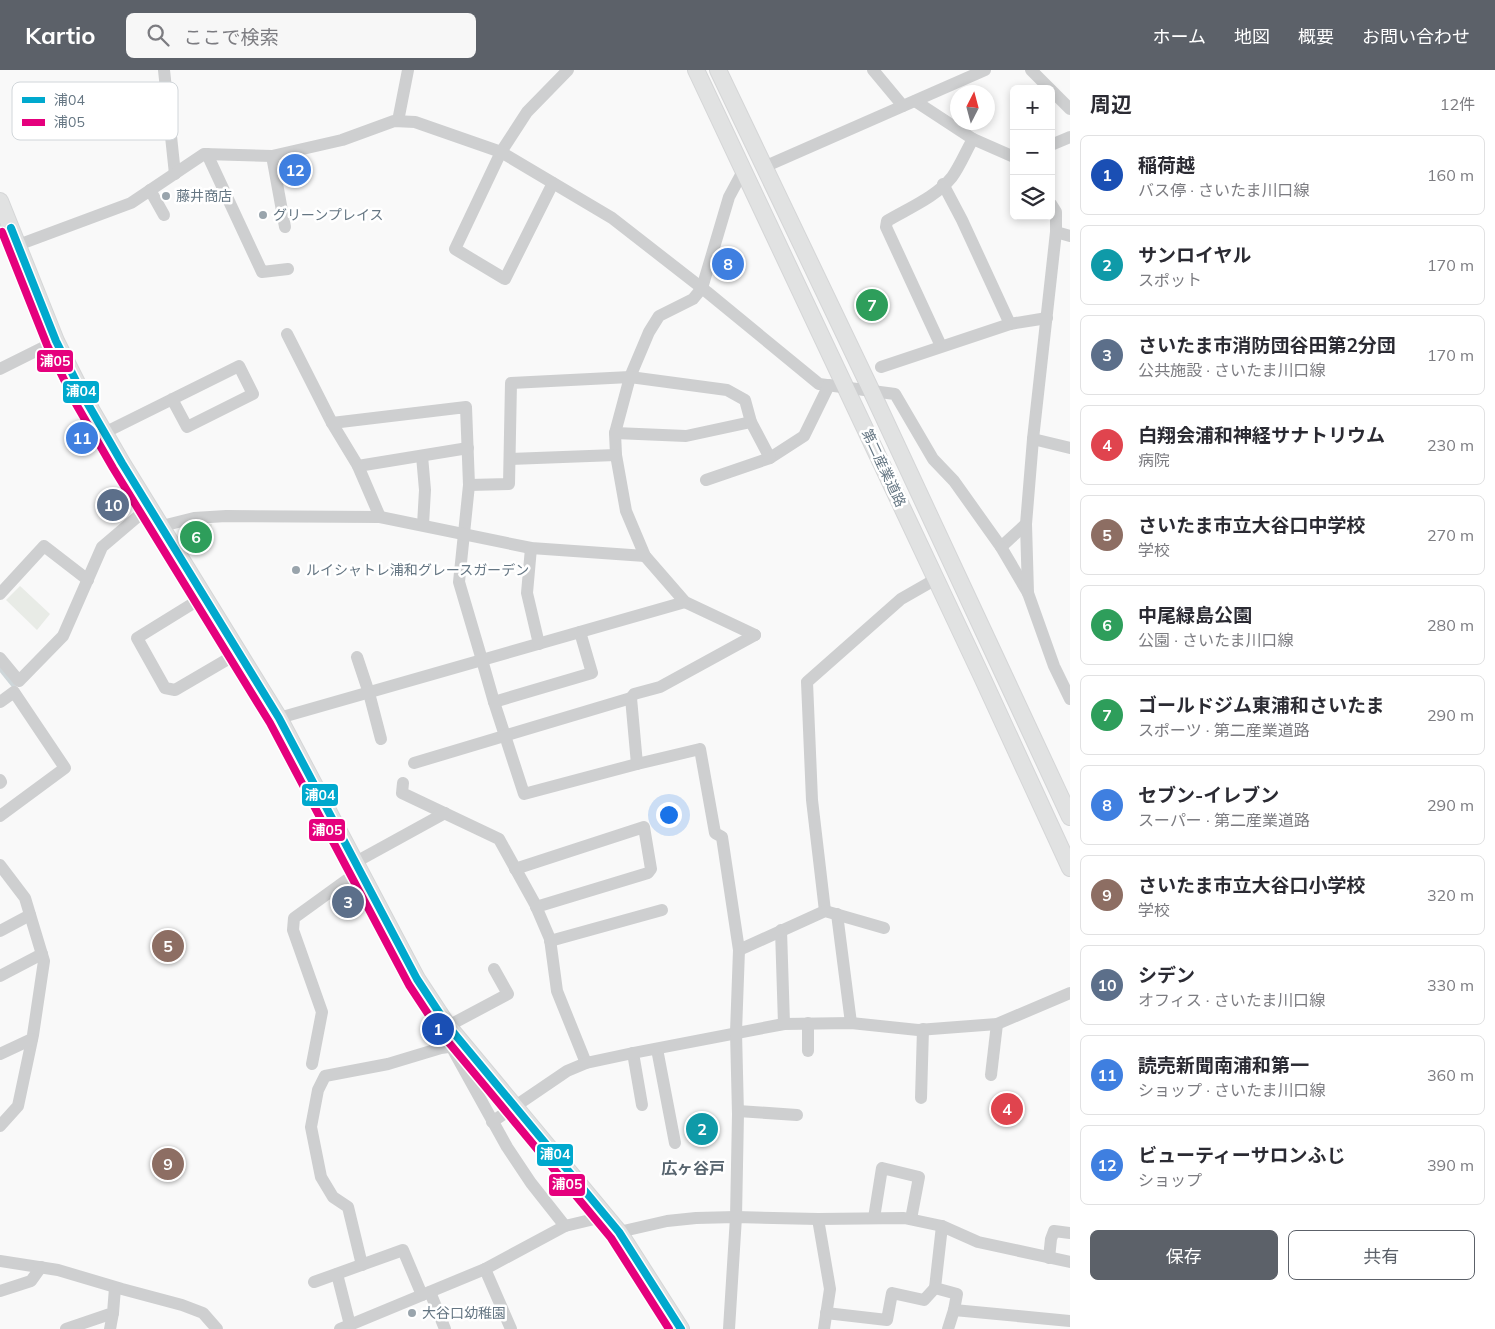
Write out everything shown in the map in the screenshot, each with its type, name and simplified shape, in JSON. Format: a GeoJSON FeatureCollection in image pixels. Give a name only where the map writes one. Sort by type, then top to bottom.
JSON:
{"type":"FeatureCollection","features":[{"type":"Feature","properties":{"kind":"main road","name":"第二産業道路"},"geometry":{"type":"LineString","coordinates":[[696,70],[1070,868]]}},
{"type":"Feature","properties":{"kind":"main road","name":"第二産業道路"},"geometry":{"type":"LineString","coordinates":[[718,70],[871,390],[1070,817]]}},
{"type":"Feature","properties":{"kind":"main road"},"geometry":{"type":"LineString","coordinates":[[0,201],[5,227],[18,244],[56,341],[104,433],[279,718],[356,867],[417,979],[448,1026],[457,1045],[516,1106],[607,1216],[645,1270],[682,1329]]}},
{"type":"Feature","properties":{"kind":"street"},"geometry":{"type":"LineString","coordinates":[[398,121],[408,70]]}},
{"type":"Feature","properties":{"kind":"street"},"geometry":{"type":"LineString","coordinates":[[553,183],[505,279],[455,249],[501,152],[527,112],[568,70]]}},
{"type":"Feature","properties":{"kind":"street"},"geometry":{"type":"LineString","coordinates":[[873,70],[909,104],[974,139],[1010,155]]}},
{"type":"Feature","properties":{"kind":"street"},"geometry":{"type":"LineString","coordinates":[[764,167],[985,70]]}},
{"type":"Feature","properties":{"kind":"street"},"geometry":{"type":"LineString","coordinates":[[1031,70],[1047,85]]}},
{"type":"Feature","properties":{"kind":"street"},"geometry":{"type":"LineString","coordinates":[[1055,93],[1070,108]]}},
{"type":"Feature","properties":{"kind":"street"},"geometry":{"type":"LineString","coordinates":[[18,244],[131,203],[204,154],[272,156],[342,140],[394,121],[415,122],[501,152],[612,218],[702,288],[819,384],[895,394],[933,459],[954,481],[1001,547],[1028,594],[1054,666],[1069,694]]}},
{"type":"Feature","properties":{"kind":"street"},"geometry":{"type":"LineString","coordinates":[[1055,143],[1070,137]]}},
{"type":"Feature","properties":{"kind":"street"},"geometry":{"type":"LineString","coordinates":[[941,346],[886,227],[887,221],[932,194],[951,177],[974,139]]}},
{"type":"Feature","properties":{"kind":"street"},"geometry":{"type":"LineString","coordinates":[[171,140],[175,174]]}},
{"type":"Feature","properties":{"kind":"street"},"geometry":{"type":"LineString","coordinates":[[207,154],[262,272],[288,268]]}},
{"type":"Feature","properties":{"kind":"street"},"geometry":{"type":"LineString","coordinates":[[272,156],[285,227]]}},
{"type":"Feature","properties":{"kind":"street"},"geometry":{"type":"LineString","coordinates":[[414,763],[631,698],[634,694],[660,686],[755,635],[685,602],[646,556],[626,511],[616,455],[615,433],[630,377],[649,332],[659,316],[693,299],[702,288],[729,197],[744,171]]}},
{"type":"Feature","properties":{"kind":"street"},"geometry":{"type":"LineString","coordinates":[[943,184],[962,220],[1010,324]]}},
{"type":"Feature","properties":{"kind":"street"},"geometry":{"type":"LineString","coordinates":[[150,190],[164,215]]}},
{"type":"Feature","properties":{"kind":"street"},"geometry":{"type":"LineString","coordinates":[[1028,594],[1026,524],[1033,439],[1056,232],[1055,210]]}},
{"type":"Feature","properties":{"kind":"street"},"geometry":{"type":"LineString","coordinates":[[1056,232],[1070,236]]}},
{"type":"Feature","properties":{"kind":"street"},"geometry":{"type":"LineString","coordinates":[[881,367],[1010,324],[1047,318]]}},
{"type":"Feature","properties":{"kind":"street"},"geometry":{"type":"LineString","coordinates":[[287,334],[332,423],[358,466],[380,517]]}},
{"type":"Feature","properties":{"kind":"street"},"geometry":{"type":"LineString","coordinates":[[0,369],[56,341]]}},
{"type":"Feature","properties":{"kind":"street"},"geometry":{"type":"LineString","coordinates":[[104,433],[172,399],[239,366],[253,394],[187,427],[172,399]]}},
{"type":"Feature","properties":{"kind":"street"},"geometry":{"type":"LineString","coordinates":[[469,485],[509,484],[511,383],[630,377],[726,390],[745,400],[751,422],[770,458]]}},
{"type":"Feature","properties":{"kind":"street"},"geometry":{"type":"LineString","coordinates":[[706,480],[770,458],[804,436],[829,385]]}},
{"type":"Feature","properties":{"kind":"street"},"geometry":{"type":"LineString","coordinates":[[332,423],[466,407],[469,485],[459,582],[504,735],[524,794],[700,748],[716,833],[722,837],[739,950],[736,1032],[738,1111],[736,1217],[729,1329]]}},
{"type":"Feature","properties":{"kind":"street"},"geometry":{"type":"LineString","coordinates":[[615,433],[686,436],[751,422]]}},
{"type":"Feature","properties":{"kind":"street"},"geometry":{"type":"LineString","coordinates":[[1033,439],[1070,448]]}},
{"type":"Feature","properties":{"kind":"street"},"geometry":{"type":"LineString","coordinates":[[358,466],[468,448]]}},
{"type":"Feature","properties":{"kind":"street"},"geometry":{"type":"LineString","coordinates":[[510,458],[616,455]]}},
{"type":"Feature","properties":{"kind":"street"},"geometry":{"type":"LineString","coordinates":[[422,456],[425,490],[423,525]]}},
{"type":"Feature","properties":{"kind":"street"},"geometry":{"type":"LineString","coordinates":[[0,658],[19,681],[63,636],[102,547],[149,507]]}},
{"type":"Feature","properties":{"kind":"street"},"geometry":{"type":"LineString","coordinates":[[162,526],[194,518],[226,516],[380,517],[532,548],[646,556]]}},
{"type":"Feature","properties":{"kind":"street"},"geometry":{"type":"LineString","coordinates":[[1001,547],[1026,524]]}},
{"type":"Feature","properties":{"kind":"street"},"geometry":{"type":"LineString","coordinates":[[0,594],[44,546],[88,580]]}},
{"type":"Feature","properties":{"kind":"street"},"geometry":{"type":"LineString","coordinates":[[532,548],[527,593],[539,644]]}},
{"type":"Feature","properties":{"kind":"street"},"geometry":{"type":"LineString","coordinates":[[851,1023],[812,800],[807,682],[901,599],[936,579]]}},
{"type":"Feature","properties":{"kind":"street"},"geometry":{"type":"LineString","coordinates":[[205,596],[137,638],[165,688],[174,690],[240,652]]}},
{"type":"Feature","properties":{"kind":"street"},"geometry":{"type":"LineString","coordinates":[[279,718],[685,602]]}},
{"type":"Feature","properties":{"kind":"street"},"geometry":{"type":"LineString","coordinates":[[494,702],[592,673],[580,632]]}},
{"type":"Feature","properties":{"kind":"street"},"geometry":{"type":"LineString","coordinates":[[357,657],[381,739]]}},
{"type":"Feature","properties":{"kind":"street"},"geometry":{"type":"LineString","coordinates":[[0,702],[14,692],[65,768],[0,816]]}},
{"type":"Feature","properties":{"kind":"street"},"geometry":{"type":"LineString","coordinates":[[631,698],[637,764]]}},
{"type":"Feature","properties":{"kind":"street"},"geometry":{"type":"LineString","coordinates":[[403,783],[402,793],[499,839],[536,908],[550,942],[556,991],[586,1063]]}},
{"type":"Feature","properties":{"kind":"street"},"geometry":{"type":"LineString","coordinates":[[312,1064],[322,1012],[293,930],[294,918],[356,867],[445,813]]}},
{"type":"Feature","properties":{"kind":"street"},"geometry":{"type":"LineString","coordinates":[[515,869],[644,827],[651,869],[648,873],[536,908]]}},
{"type":"Feature","properties":{"kind":"street"},"geometry":{"type":"LineString","coordinates":[[0,865],[25,898],[44,961],[32,1039],[18,1106],[0,1126]]}},
{"type":"Feature","properties":{"kind":"street"},"geometry":{"type":"LineString","coordinates":[[550,942],[662,910]]}},
{"type":"Feature","properties":{"kind":"street"},"geometry":{"type":"LineString","coordinates":[[739,950],[781,930],[831,913],[884,928]]}},
{"type":"Feature","properties":{"kind":"street"},"geometry":{"type":"LineString","coordinates":[[0,931],[30,915]]}},
{"type":"Feature","properties":{"kind":"street"},"geometry":{"type":"LineString","coordinates":[[781,930],[784,1024]]}},
{"type":"Feature","properties":{"kind":"street"},"geometry":{"type":"LineString","coordinates":[[0,976],[42,954]]}},
{"type":"Feature","properties":{"kind":"street"},"geometry":{"type":"LineString","coordinates":[[448,1026],[508,994],[494,969]]}},
{"type":"Feature","properties":{"kind":"street"},"geometry":{"type":"LineString","coordinates":[[492,1122],[567,1071],[586,1063],[784,1024],[851,1023],[923,1029],[997,1024],[1070,993]]}},
{"type":"Feature","properties":{"kind":"street"},"geometry":{"type":"LineString","coordinates":[[808,1023],[808,1051]]}},
{"type":"Feature","properties":{"kind":"street"},"geometry":{"type":"LineString","coordinates":[[991,1075],[997,1024]]}},
{"type":"Feature","properties":{"kind":"street"},"geometry":{"type":"LineString","coordinates":[[921,1098],[923,1029]]}},
{"type":"Feature","properties":{"kind":"street"},"geometry":{"type":"LineString","coordinates":[[0,1054],[32,1039]]}},
{"type":"Feature","properties":{"kind":"street"},"geometry":{"type":"LineString","coordinates":[[362,1265],[348,1207],[333,1197],[320,1177],[311,1126],[318,1090],[325,1076],[388,1064],[457,1045],[492,1122],[506,1147],[531,1183],[565,1226]]}},
{"type":"Feature","properties":{"kind":"street"},"geometry":{"type":"LineString","coordinates":[[657,1049],[675,1142]]}},
{"type":"Feature","properties":{"kind":"street"},"geometry":{"type":"LineString","coordinates":[[633,1053],[642,1105]]}},
{"type":"Feature","properties":{"kind":"street"},"geometry":{"type":"LineString","coordinates":[[738,1111],[797,1115]]}},
{"type":"Feature","properties":{"kind":"street"},"geometry":{"type":"LineString","coordinates":[[874,1218],[882,1168],[919,1177],[911,1219]]}},
{"type":"Feature","properties":{"kind":"street"},"geometry":{"type":"LineString","coordinates":[[337,1274],[345,1327],[485,1270],[565,1226],[607,1216]]}},
{"type":"Feature","properties":{"kind":"street"},"geometry":{"type":"LineString","coordinates":[[619,1232],[666,1221],[696,1218],[904,1218],[942,1226],[978,1242],[1070,1262]]}},
{"type":"Feature","properties":{"kind":"street"},"geometry":{"type":"LineString","coordinates":[[818,1219],[830,1289],[824,1329]]}},
{"type":"Feature","properties":{"kind":"street"},"geometry":{"type":"LineString","coordinates":[[826,1313],[887,1320],[892,1293],[924,1300],[935,1288],[942,1226]]}},
{"type":"Feature","properties":{"kind":"street"},"geometry":{"type":"LineString","coordinates":[[1050,1258],[1051,1239],[1054,1231],[1070,1233]]}},
{"type":"Feature","properties":{"kind":"street"},"geometry":{"type":"LineString","coordinates":[[314,1282],[403,1250],[445,1329]]}},
{"type":"Feature","properties":{"kind":"street"},"geometry":{"type":"LineString","coordinates":[[0,1262],[58,1270],[115,1288],[182,1305],[203,1313],[217,1329]]}},
{"type":"Feature","properties":{"kind":"street"},"geometry":{"type":"LineString","coordinates":[[0,1291],[32,1281],[41,1268]]}},
{"type":"Feature","properties":{"kind":"street"},"geometry":{"type":"LineString","coordinates":[[485,1270],[511,1329]]}},
{"type":"Feature","properties":{"kind":"street"},"geometry":{"type":"LineString","coordinates":[[110,1329],[115,1288]]}},
{"type":"Feature","properties":{"kind":"street"},"geometry":{"type":"LineString","coordinates":[[935,1288],[957,1294],[948,1329]]}},
{"type":"Feature","properties":{"kind":"street"},"geometry":{"type":"LineString","coordinates":[[954,1310],[1070,1321]]}},
{"type":"Feature","properties":{"kind":"street"},"geometry":{"type":"LineString","coordinates":[[66,1329],[113,1312]]}},
{"type":"Feature","properties":{"kind":"shaded area"},"geometry":{"type":"Polygon","coordinates":[[[212,524],[211,530],[194,542],[186,531],[186,526],[212,524]]]}},
{"type":"Feature","properties":{"kind":"shaded area"},"geometry":{"type":"Polygon","coordinates":[[[20,586],[50,614],[37,630],[6,600],[20,586]]]}},
{"type":"Feature","properties":{"kind":"waterway"},"geometry":{"type":"LineString","coordinates":[[0,669],[16,689]]}},
{"type":"Feature","properties":{"kind":"transit line","name":"浦04"},"geometry":{"type":"LineString","coordinates":[[11,228],[56,341],[85,399],[122,463],[279,718],[417,979],[448,1026],[619,1232],[681,1329]]}},
{"type":"Feature","properties":{"kind":"transit line","name":"浦05"},"geometry":{"type":"LineString","coordinates":[[2,232],[47,345],[76,404],[113,468],[270,723],[409,985],[440,1032],[611,1238],[669,1329]]}},
{"type":"Feature","properties":{"kind":"place","name":"ビューティーサロンふじ"},"geometry":{"type":"Point","coordinates":[295,170]}},
{"type":"Feature","properties":{"kind":"place","name":"藤井商店"},"geometry":{"type":"Point","coordinates":[166,196]}},
{"type":"Feature","properties":{"kind":"place","name":"グリーンプレイス"},"geometry":{"type":"Point","coordinates":[263,215]}},
{"type":"Feature","properties":{"kind":"place","name":"セブン-イレブン"},"geometry":{"type":"Point","coordinates":[728,264]}},
{"type":"Feature","properties":{"kind":"place","name":"ゴールドジム東浦和さいたま"},"geometry":{"type":"Point","coordinates":[872,305]}},
{"type":"Feature","properties":{"kind":"place","name":"読売新聞南浦和第一"},"geometry":{"type":"Point","coordinates":[82,438]}},
{"type":"Feature","properties":{"kind":"place","name":"シデン"},"geometry":{"type":"Point","coordinates":[113,505]}},
{"type":"Feature","properties":{"kind":"place","name":"中尾緑島公園"},"geometry":{"type":"Point","coordinates":[196,537]}},
{"type":"Feature","properties":{"kind":"place","name":"ルイシャトレ浦和グレースガーデン"},"geometry":{"type":"Point","coordinates":[296,570]}},
{"type":"Feature","properties":{"kind":"place","name":"さいたま市消防団谷田第2分団"},"geometry":{"type":"Point","coordinates":[348,902]}},
{"type":"Feature","properties":{"kind":"place","name":"さいたま市立大谷口中学校"},"geometry":{"type":"Point","coordinates":[168,946]}},
{"type":"Feature","properties":{"kind":"place","name":"稲荷越"},"geometry":{"type":"Point","coordinates":[438,1029]}},
{"type":"Feature","properties":{"kind":"place","name":"白翔会浦和神経サナトリウム"},"geometry":{"type":"Point","coordinates":[1007,1109]}},
{"type":"Feature","properties":{"kind":"place","name":"サンロイヤル"},"geometry":{"type":"Point","coordinates":[702,1129]}},
{"type":"Feature","properties":{"kind":"place","name":"さいたま市立大谷口小学校"},"geometry":{"type":"Point","coordinates":[168,1164]}},
{"type":"Feature","properties":{"kind":"place","name":"大谷口幼稚園"},"geometry":{"type":"Point","coordinates":[412,1313]}},
{"type":"Feature","properties":{"kind":"district","name":"広ヶ谷戸"},"geometry":{"type":"Point","coordinates":[693,1168]}}]}
